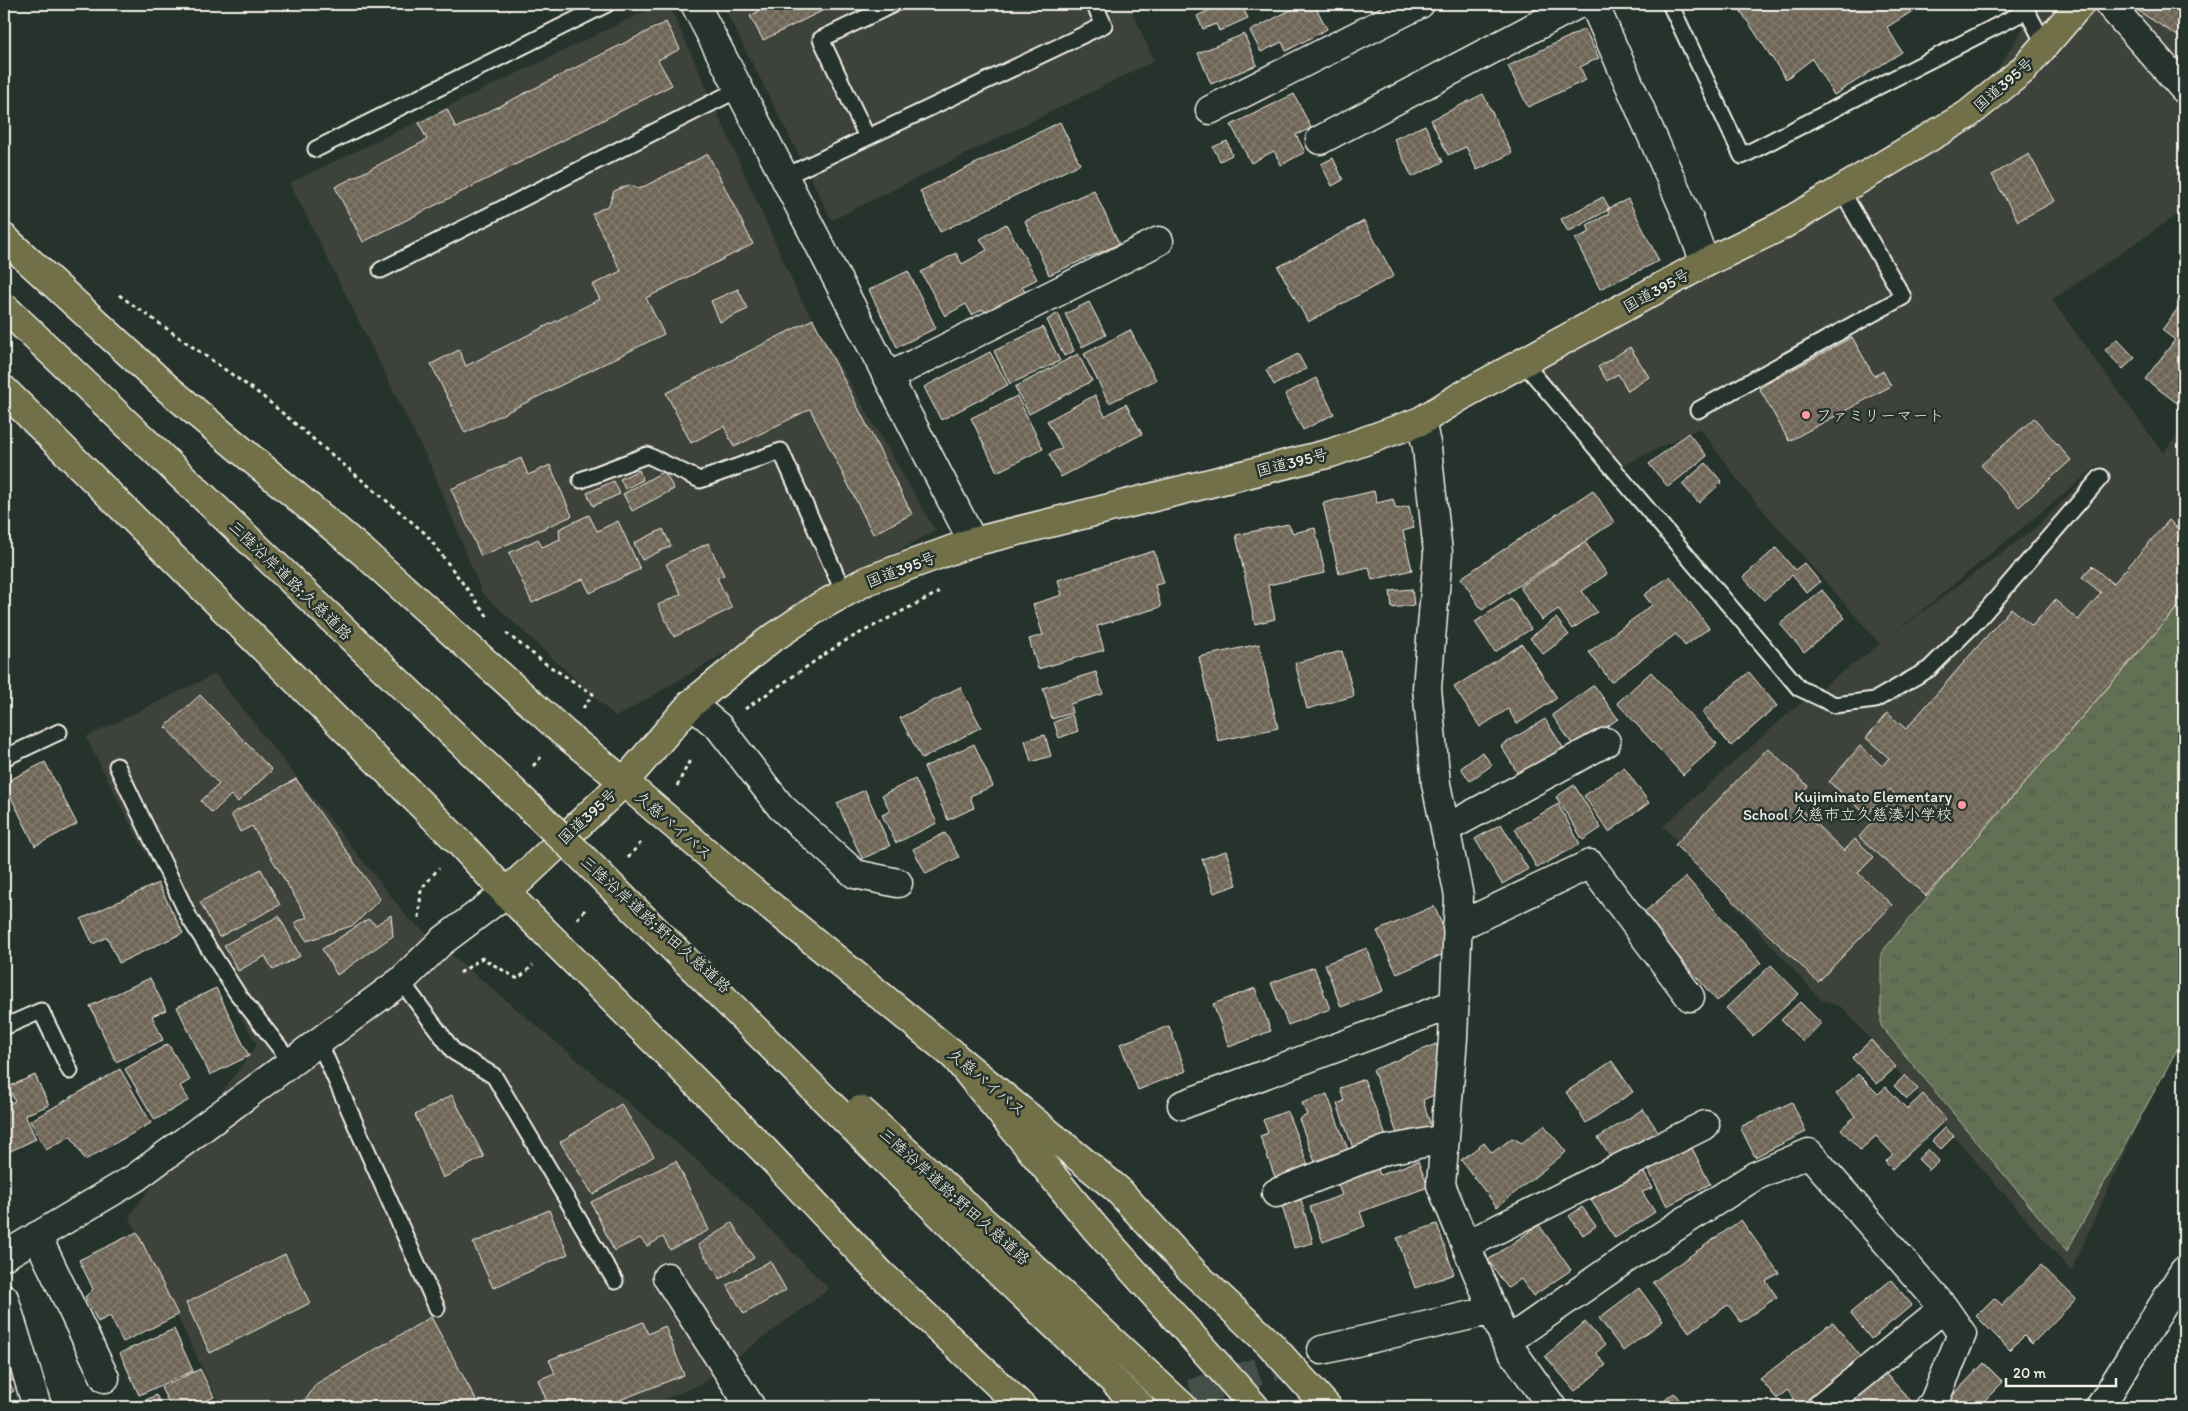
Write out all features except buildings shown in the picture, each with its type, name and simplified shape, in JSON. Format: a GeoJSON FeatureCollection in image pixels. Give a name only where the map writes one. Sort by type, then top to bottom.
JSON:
{"type":"FeatureCollection","features":[{"type":"Feature","properties":{"kind":"highway","name":"国道395号"},"geometry":{"type":"LineString","coordinates":[[506,893],[624,782],[691,704],[767,642],[844,593],[866,581],[973,542],[1331,453],[1421,420],[1705,263],[1781,226],[1967,115],[2023,70],[2080,4]]}},
{"type":"Feature","properties":{"kind":"highway","name":"久慈バイパス"},"geometry":{"type":"LineString","coordinates":[[4,238],[167,388],[363,552],[564,733],[734,876],[1117,1190],[1194,1273],[1270,1344],[1327,1407]]}},
{"type":"Feature","properties":{"kind":"highway","name":"三陸沿岸道路;久慈道路"},"geometry":{"type":"LineString","coordinates":[[4,307],[578,853]]}},
{"type":"Feature","properties":{"kind":"highway"},"geometry":{"type":"LineString","coordinates":[[4,390],[764,1150],[881,1274],[1022,1407]]}},
{"type":"Feature","properties":{"kind":"highway","name":"三陸沿岸道路;野田久慈道路"},"geometry":{"type":"LineString","coordinates":[[578,853],[987,1243],[1141,1407]]}},
{"type":"Feature","properties":{"kind":"highway"},"geometry":{"type":"LineString","coordinates":[[951,1052],[1096,1229],[1255,1407]]}},
{"type":"Feature","properties":{"kind":"highway","name":"三陸沿岸道路;野田久慈道路"},"geometry":{"type":"LineString","coordinates":[[987,1243],[1183,1407]]}},
{"type":"Feature","properties":{"kind":"street"},"geometry":{"type":"LineString","coordinates":[[695,4],[973,542]]}},
{"type":"Feature","properties":{"kind":"street"},"geometry":{"type":"LineString","coordinates":[[1210,110],[1420,4]]}},
{"type":"Feature","properties":{"kind":"street"},"geometry":{"type":"LineString","coordinates":[[1320,140],[1578,4]]}},
{"type":"Feature","properties":{"kind":"street"},"geometry":{"type":"LineString","coordinates":[[1594,4],[1689,220],[1705,263]]}},
{"type":"Feature","properties":{"kind":"street"},"geometry":{"type":"LineString","coordinates":[[2109,4],[2184,89]]}},
{"type":"Feature","properties":{"kind":"street"},"geometry":{"type":"LineString","coordinates":[[888,378],[1159,241]]}},
{"type":"Feature","properties":{"kind":"street"},"geometry":{"type":"LineString","coordinates":[[1421,420],[1427,448],[1438,553],[1427,688],[1436,784],[1458,896],[1454,1004],[1441,1185],[1506,1342],[1552,1407]]}},
{"type":"Feature","properties":{"kind":"street"},"geometry":{"type":"LineString","coordinates":[[691,704],[719,727],[781,807],[855,874],[898,883]]}},
{"type":"Feature","properties":{"kind":"street"},"geometry":{"type":"LineString","coordinates":[[1445,829],[1606,742]]}},
{"type":"Feature","properties":{"kind":"street"},"geometry":{"type":"LineString","coordinates":[[1458,927],[1590,864],[1690,997]]}},
{"type":"Feature","properties":{"kind":"street"},"geometry":{"type":"LineString","coordinates":[[4,1256],[135,1178],[401,980],[441,942],[506,893]]}},
{"type":"Feature","properties":{"kind":"street"},"geometry":{"type":"LineString","coordinates":[[1182,1105],[1454,1004]]}},
{"type":"Feature","properties":{"kind":"street"},"geometry":{"type":"LineString","coordinates":[[1466,1245],[1705,1125]]}},
{"type":"Feature","properties":{"kind":"street"},"geometry":{"type":"LineString","coordinates":[[1276,1193],[1386,1150],[1445,1139]]}},
{"type":"Feature","properties":{"kind":"street"},"geometry":{"type":"LineString","coordinates":[[1506,1342],[1628,1258],[1756,1176],[1809,1153],[1944,1308],[1962,1334],[1934,1402],[1930,1407]]}},
{"type":"Feature","properties":{"kind":"street"},"geometry":{"type":"LineString","coordinates":[[37,1236],[105,1378]]}},
{"type":"Feature","properties":{"kind":"street"},"geometry":{"type":"LineString","coordinates":[[2100,1407],[2184,1271]]}},
{"type":"Feature","properties":{"kind":"street"},"geometry":{"type":"LineString","coordinates":[[667,1277],[751,1407]]}},
{"type":"Feature","properties":{"kind":"street"},"geometry":{"type":"LineString","coordinates":[[4,1298],[37,1407]]}},
{"type":"Feature","properties":{"kind":"street"},"geometry":{"type":"LineString","coordinates":[[1822,1407],[1944,1308]]}},
{"type":"Feature","properties":{"kind":"street"},"geometry":{"type":"LineString","coordinates":[[1322,1350],[1493,1310]]}},
{"type":"Feature","properties":{"kind":"lane"},"geometry":{"type":"LineString","coordinates":[[316,149],[607,4]]}},
{"type":"Feature","properties":{"kind":"lane"},"geometry":{"type":"LineString","coordinates":[[867,137],[821,39],[894,4]]}},
{"type":"Feature","properties":{"kind":"lane"},"geometry":{"type":"LineString","coordinates":[[784,177],[1104,25],[1094,4]]}},
{"type":"Feature","properties":{"kind":"lane"},"geometry":{"type":"LineString","coordinates":[[1670,4],[1742,156],[2024,7],[2045,45]]}},
{"type":"Feature","properties":{"kind":"lane"},"geometry":{"type":"LineString","coordinates":[[381,270],[740,89]]}},
{"type":"Feature","properties":{"kind":"lane"},"geometry":{"type":"LineString","coordinates":[[1698,410],[1903,298],[1841,190]]}},
{"type":"Feature","properties":{"kind":"lane"},"geometry":{"type":"LineString","coordinates":[[1523,362],[1799,688],[1834,705],[1875,700],[1929,669],[1977,621],[2101,477]]}},
{"type":"Feature","properties":{"kind":"lane"},"geometry":{"type":"LineString","coordinates":[[581,480],[647,455],[700,480],[781,451],[844,593]]}},
{"type":"Feature","properties":{"kind":"lane"},"geometry":{"type":"LineString","coordinates":[[4,758],[58,732]]}},
{"type":"Feature","properties":{"kind":"lane"},"geometry":{"type":"LineString","coordinates":[[117,766],[190,919],[237,993],[291,1062]]}},
{"type":"Feature","properties":{"kind":"lane"},"geometry":{"type":"LineString","coordinates":[[401,980],[454,1052],[494,1076],[615,1281]]}},
{"type":"Feature","properties":{"kind":"lane"},"geometry":{"type":"LineString","coordinates":[[4,1027],[42,1011],[70,1071]]}},
{"type":"Feature","properties":{"kind":"lane"},"geometry":{"type":"LineString","coordinates":[[319,1042],[437,1308]]}},
{"type":"Feature","properties":{"kind":"path"},"geometry":{"type":"LineString","coordinates":[[115,292],[261,396],[426,534],[491,621]]}},
{"type":"Feature","properties":{"kind":"path"},"geometry":{"type":"LineString","coordinates":[[499,628],[546,664],[593,694],[564,733],[532,768]]}},
{"type":"Feature","properties":{"kind":"path"},"geometry":{"type":"LineString","coordinates":[[419,921],[421,889],[460,844]]}},
{"type":"Feature","properties":{"kind":"shaded area"},"geometry":{"type":"Polygon","coordinates":[[[660,4],[669,4],[798,294],[935,530],[616,717],[482,593],[432,468],[290,183],[660,4]]]}},
{"type":"Feature","properties":{"kind":"shaded area"},"geometry":{"type":"Polygon","coordinates":[[[722,4],[1129,4],[1154,61],[832,220],[722,4]]]}},
{"type":"Feature","properties":{"kind":"shaded area"},"geometry":{"type":"Polygon","coordinates":[[[2038,4],[2184,4],[2184,210],[2052,300],[2163,453],[2184,428],[2184,1022],[2071,1271],[1843,1008],[1820,999],[1663,826],[1791,711],[1880,644],[1742,486],[1700,428],[1624,465],[1537,370],[1956,136],[2038,4]],[[2101,463],[1893,634],[2034,529],[2101,463]]]}},
{"type":"Feature","properties":{"kind":"shaded area"},"geometry":{"type":"Polygon","coordinates":[[[215,674],[408,918],[729,1187],[829,1289],[701,1384],[647,1407],[221,1407],[129,1216],[257,1045],[137,837],[86,737],[215,674]]]}},
{"type":"Feature","properties":{"kind":"green space"},"geometry":{"type":"Polygon","coordinates":[[[2184,586],[2184,1037],[2067,1251],[1881,1026],[1881,953],[2184,586]]]}},
{"type":"Feature","properties":{"kind":"tunnel"},"geometry":{"type":"LineString","coordinates":[[1152,1407],[1322,1350]]}},
{"type":"Feature","properties":{"kind":"place","name":"ファミリーマート"},"geometry":{"type":"Point","coordinates":[1806,415]}},
{"type":"Feature","properties":{"kind":"place","name":"Kujiminato Elementary School 久慈市立久慈湊小学校"},"geometry":{"type":"Point","coordinates":[1962,805]}}]}
